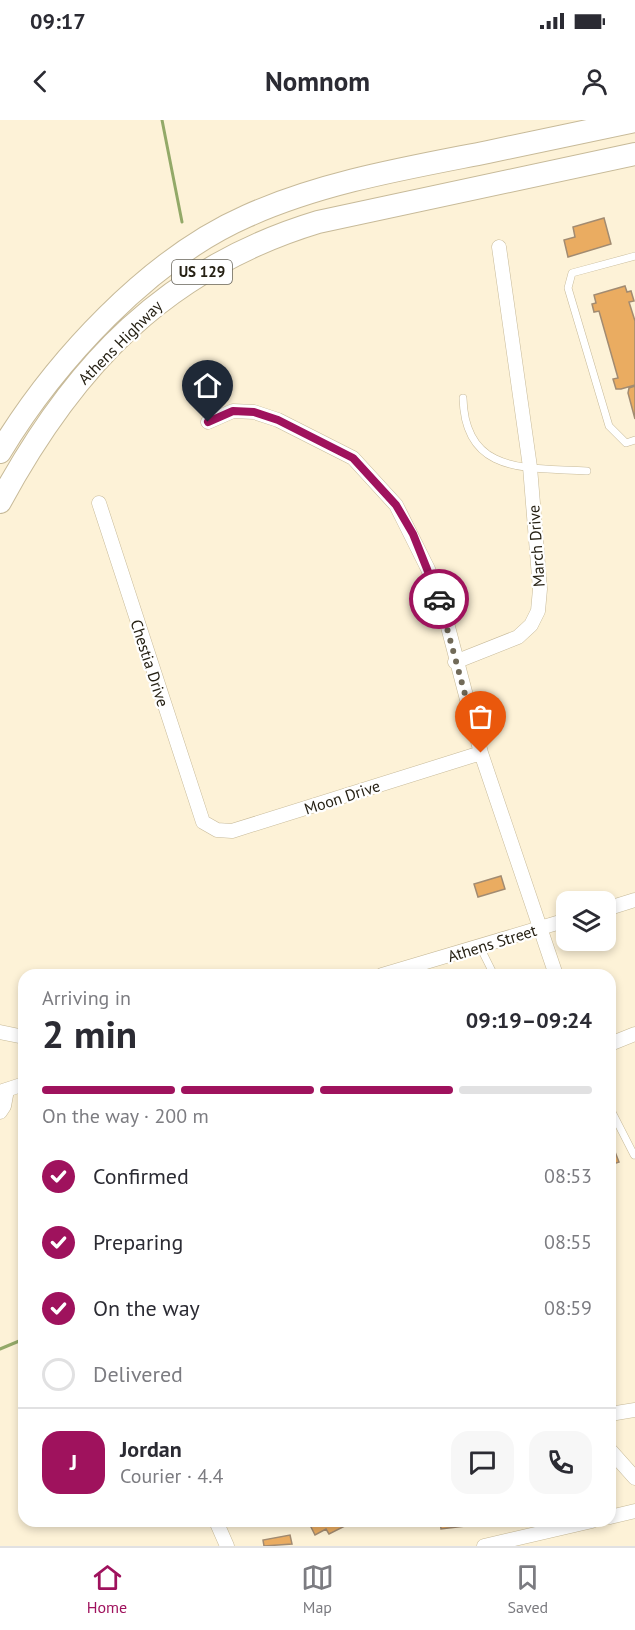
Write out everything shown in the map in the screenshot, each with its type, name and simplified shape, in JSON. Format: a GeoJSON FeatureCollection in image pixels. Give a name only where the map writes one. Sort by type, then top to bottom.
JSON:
{"type":"FeatureCollection","features":[{"type":"Feature","properties":{"kind":"highway","name":"Athens Highway"},"geometry":{"type":"LineString","coordinates":[[0,452],[29,407],[63,363],[103,321],[150,279],[195,245],[246,216],[311,192],[397,169],[635,121]]}},
{"type":"Feature","properties":{"kind":"highway","name":"Athens Highway"},"geometry":{"type":"LineString","coordinates":[[0,502],[39,434],[63,400],[116,341],[173,290],[221,261],[274,235],[318,222],[635,154]]}},
{"type":"Feature","properties":{"kind":"street","name":"March Drive"},"geometry":{"type":"LineString","coordinates":[[455,662],[519,637],[531,625],[538,611],[540,589],[530,467],[499,247]]}},
{"type":"Feature","properties":{"kind":"street"},"geometry":{"type":"LineString","coordinates":[[208,422],[233,411],[254,412],[278,420],[353,458],[396,505],[413,534],[447,623],[455,662],[481,753],[539,928],[550,969]]}},
{"type":"Feature","properties":{"kind":"street","name":"Chestia Drive"},"geometry":{"type":"LineString","coordinates":[[99,503],[203,822]]}},
{"type":"Feature","properties":{"kind":"street","name":"Moon Drive"},"geometry":{"type":"LineString","coordinates":[[203,822],[218,830],[232,831],[481,753]]}},
{"type":"Feature","properties":{"kind":"street"},"geometry":{"type":"LineString","coordinates":[[616,906],[635,900]]}},
{"type":"Feature","properties":{"kind":"street","name":"Athens Street"},"geometry":{"type":"LineString","coordinates":[[403,969],[556,923]]}},
{"type":"Feature","properties":{"kind":"street"},"geometry":{"type":"LineString","coordinates":[[0,1032],[18,1036]]}},
{"type":"Feature","properties":{"kind":"street"},"geometry":{"type":"LineString","coordinates":[[616,1042],[635,1034]]}},
{"type":"Feature","properties":{"kind":"street"},"geometry":{"type":"LineString","coordinates":[[0,1112],[4,1106],[3,1091],[18,1086]]}},
{"type":"Feature","properties":{"kind":"street"},"geometry":{"type":"LineString","coordinates":[[616,1412],[635,1410]]}},
{"type":"Feature","properties":{"kind":"street"},"geometry":{"type":"LineString","coordinates":[[616,1457],[635,1478]]}},
{"type":"Feature","properties":{"kind":"street"},"geometry":{"type":"LineString","coordinates":[[616,1516],[635,1511]]}},
{"type":"Feature","properties":{"kind":"street"},"geometry":{"type":"LineString","coordinates":[[218,1527],[226,1546]]}},
{"type":"Feature","properties":{"kind":"street"},"geometry":{"type":"LineString","coordinates":[[484,1546],[566,1527]]}},
{"type":"Feature","properties":{"kind":"lane"},"geometry":{"type":"LineString","coordinates":[[635,256],[572,273],[568,288],[609,426],[626,443],[635,440]]}},
{"type":"Feature","properties":{"kind":"lane"},"geometry":{"type":"LineString","coordinates":[[463,398],[463,420],[484,453],[510,465],[587,471]]}},
{"type":"Feature","properties":{"kind":"lane"},"geometry":{"type":"LineString","coordinates":[[480,947],[491,969]]}},
{"type":"Feature","properties":{"kind":"lane"},"geometry":{"type":"LineString","coordinates":[[616,1120],[634,1155]]}},
{"type":"Feature","properties":{"kind":"building"},"geometry":{"type":"Polygon","coordinates":[[[604,218],[611,244],[568,257],[564,240],[575,237],[573,227],[604,218]]]}},
{"type":"Feature","properties":{"kind":"building"},"geometry":{"type":"Polygon","coordinates":[[[625,286],[627,292],[631,291],[634,301],[629,302],[635,321],[635,385],[616,389],[613,379],[618,378],[599,311],[594,312],[592,304],[596,303],[594,295],[625,286]]]}},
{"type":"Feature","properties":{"kind":"building"},"geometry":{"type":"Polygon","coordinates":[[[635,386],[635,419],[628,393],[629,388],[635,386]]]}},
{"type":"Feature","properties":{"kind":"building"},"geometry":{"type":"Polygon","coordinates":[[[501,876],[505,889],[478,897],[474,884],[501,876]]]}},
{"type":"Feature","properties":{"kind":"building"},"geometry":{"type":"Polygon","coordinates":[[[311,1527],[343,1527],[329,1534],[326,1529],[315,1535],[311,1527]]]}},
{"type":"Feature","properties":{"kind":"building"},"geometry":{"type":"Polygon","coordinates":[[[290,1535],[292,1544],[264,1546],[263,1540],[290,1535]]]}},
{"type":"Feature","properties":{"kind":"waterway"},"geometry":{"type":"LineString","coordinates":[[162,120],[182,222]]}},
{"type":"Feature","properties":{"kind":"waterway"},"geometry":{"type":"LineString","coordinates":[[0,1349],[18,1342]]}},
{"type":"Feature","properties":{"kind":"way so far"},"geometry":{"type":"LineString","coordinates":[[439,599],[481,753]]}},
{"type":"Feature","properties":{"kind":"route"},"geometry":{"type":"LineString","coordinates":[[208,422],[233,411],[254,412],[278,420],[353,458],[396,505],[413,534],[439,599]]}}]}
